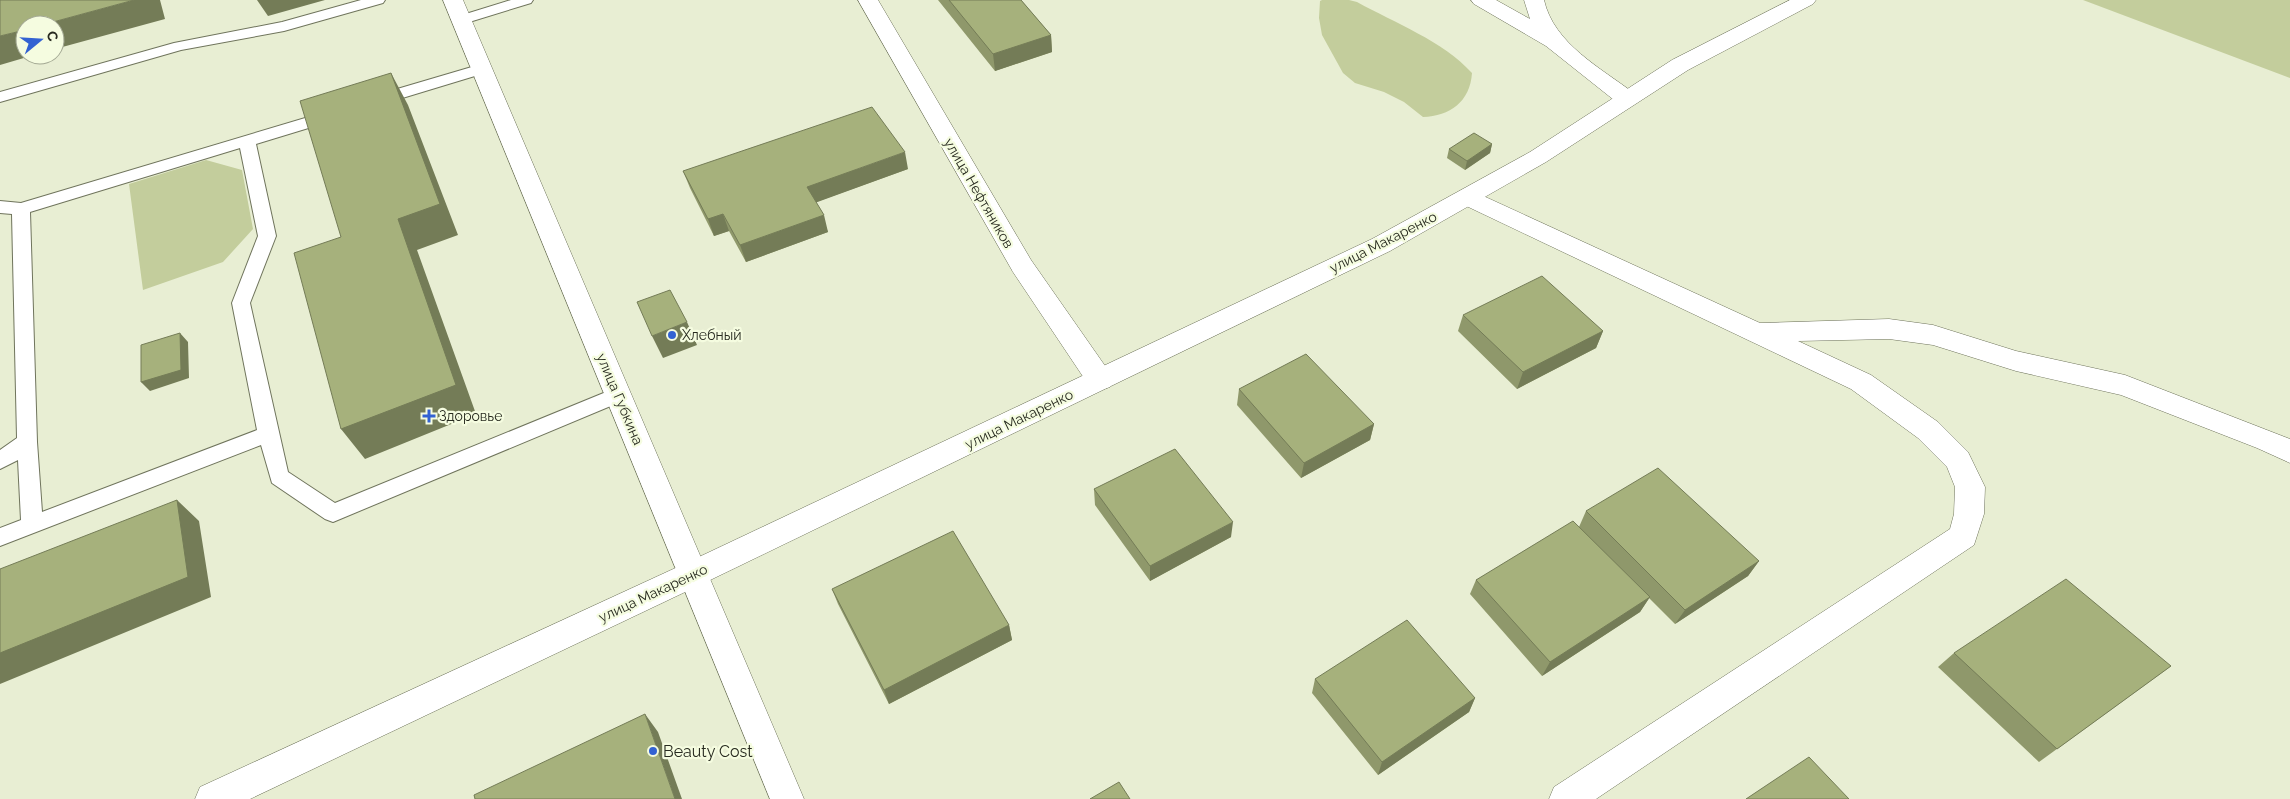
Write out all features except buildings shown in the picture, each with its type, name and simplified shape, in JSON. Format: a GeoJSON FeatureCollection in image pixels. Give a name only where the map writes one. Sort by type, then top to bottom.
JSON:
{"type":"FeatureCollection","features":[{"type":"Feature","properties":{"kind":"street","name":"улица Нефтяников"},"geometry":{"type":"LineString","coordinates":[[868,0],[1022,266],[1100,380]]}},
{"type":"Feature","properties":{"kind":"street"},"geometry":{"type":"LineString","coordinates":[[1481,0],[1554,42],[1626,99]]}},
{"type":"Feature","properties":{"kind":"street"},"geometry":{"type":"LineString","coordinates":[[1534,0],[1537,14],[1554,42]]}},
{"type":"Feature","properties":{"kind":"street","name":"улица Макаренко"},"geometry":{"type":"LineString","coordinates":[[212,799],[693,574],[1381,245],[1538,157],[1689,60],[1806,0]]}},
{"type":"Feature","properties":{"kind":"street","name":"улица Губкина"},"geometry":{"type":"LineString","coordinates":[[457,10],[787,799]]}},
{"type":"Feature","properties":{"kind":"street"},"geometry":{"type":"LineString","coordinates":[[1468,197],[1689,303],[1758,332],[1861,382],[1928,430],[1958,460],[1970,487],[1970,514],[1963,536],[1566,799]]}},
{"type":"Feature","properties":{"kind":"street"},"geometry":{"type":"LineString","coordinates":[[1758,332],[1889,329],[1933,335],[2016,361],[2125,385],[2267,440],[2290,452]]}},
{"type":"Feature","properties":{"kind":"lane"},"geometry":{"type":"LineString","coordinates":[[0,97],[179,46],[284,26],[378,0]]}},
{"type":"Feature","properties":{"kind":"lane"},"geometry":{"type":"LineString","coordinates":[[457,10],[526,0]]}},
{"type":"Feature","properties":{"kind":"lane"},"geometry":{"type":"LineString","coordinates":[[0,207],[21,209],[482,69]]}},
{"type":"Feature","properties":{"kind":"lane"},"geometry":{"type":"LineString","coordinates":[[247,141],[267,236],[241,303],[268,434],[279,477],[333,513],[618,396]]}},
{"type":"Feature","properties":{"kind":"lane"},"geometry":{"type":"LineString","coordinates":[[21,209],[27,442],[32,525]]}},
{"type":"Feature","properties":{"kind":"lane"},"geometry":{"type":"LineString","coordinates":[[0,537],[268,434]]}},
{"type":"Feature","properties":{"kind":"lane"},"geometry":{"type":"LineString","coordinates":[[0,452],[27,442]]}},
{"type":"Feature","properties":{"kind":"lane"},"geometry":{"type":"LineString","coordinates":[[0,461],[27,442]]}},
{"type":"Feature","properties":{"kind":"green space"},"geometry":{"type":"Polygon","coordinates":[[[1349,0],[1357,2],[1418,33],[1447,51],[1472,73],[1463,99],[1442,114],[1423,117],[1404,102],[1384,92],[1355,83],[1343,73],[1322,35],[1319,18],[1320,1],[1349,0]]]}},
{"type":"Feature","properties":{"kind":"green space"},"geometry":{"type":"Polygon","coordinates":[[[2083,0],[2290,0],[2290,78],[2083,0]]]}},
{"type":"Feature","properties":{"kind":"green space"},"geometry":{"type":"Polygon","coordinates":[[[206,160],[242,170],[253,229],[223,262],[143,290],[129,184],[206,160]]]}},
{"type":"Feature","properties":{"kind":"place","name":"Хлебный"},"geometry":{"type":"Point","coordinates":[672,335]}},
{"type":"Feature","properties":{"kind":"place","name":"Здоровье"},"geometry":{"type":"Point","coordinates":[429,416]}},
{"type":"Feature","properties":{"kind":"place","name":"Beauty Cost"},"geometry":{"type":"Point","coordinates":[653,751]}}]}
